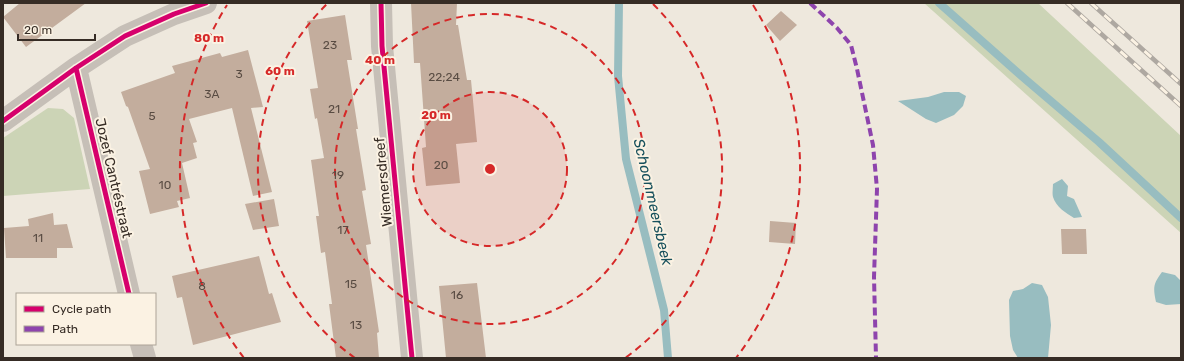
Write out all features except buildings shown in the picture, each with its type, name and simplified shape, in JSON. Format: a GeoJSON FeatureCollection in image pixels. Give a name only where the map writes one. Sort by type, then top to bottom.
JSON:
{"type":"FeatureCollection","features":[{"type":"Feature","properties":{"kind":"street"},"geometry":{"type":"LineString","coordinates":[[3,121],[76,68],[125,36],[174,14],[206,3]]}},
{"type":"Feature","properties":{"kind":"street","name":"Wiemersdreef"},"geometry":{"type":"LineString","coordinates":[[381,3],[382,46],[412,358]]}},
{"type":"Feature","properties":{"kind":"street","name":"Jozef Cantréstraat"},"geometry":{"type":"LineString","coordinates":[[76,68],[130,293]]}},
{"type":"Feature","properties":{"kind":"street"},"geometry":{"type":"LineString","coordinates":[[141,345],[145,358]]}},
{"type":"Feature","properties":{"kind":"green space"},"geometry":{"type":"Polygon","coordinates":[[[924,3],[1038,3],[1181,136],[1181,233],[924,3]]]}},
{"type":"Feature","properties":{"kind":"green space"},"geometry":{"type":"Polygon","coordinates":[[[48,108],[63,109],[74,118],[90,189],[3,196],[3,138],[48,108]]]}},
{"type":"Feature","properties":{"kind":"water"},"geometry":{"type":"Polygon","coordinates":[[[944,92],[959,92],[966,96],[963,106],[954,115],[936,123],[926,119],[898,101],[928,97],[944,92]]]}},
{"type":"Feature","properties":{"kind":"water"},"geometry":{"type":"Polygon","coordinates":[[[1062,179],[1068,186],[1067,196],[1074,199],[1082,217],[1074,218],[1054,201],[1053,184],[1062,179]]]}},
{"type":"Feature","properties":{"kind":"water"},"geometry":{"type":"Polygon","coordinates":[[[1162,272],[1175,275],[1181,281],[1181,304],[1166,305],[1156,302],[1154,286],[1162,272]]]}},
{"type":"Feature","properties":{"kind":"water"},"geometry":{"type":"Polygon","coordinates":[[[1032,283],[1042,285],[1048,297],[1051,325],[1048,358],[1018,358],[1013,350],[1010,336],[1009,300],[1013,291],[1023,289],[1032,283]]]}},
{"type":"Feature","properties":{"kind":"waterway","name":"Schoonmeersbeek"},"geometry":{"type":"LineString","coordinates":[[619,3],[618,76],[626,159],[664,310],[668,358]]}},
{"type":"Feature","properties":{"kind":"waterway"},"geometry":{"type":"LineString","coordinates":[[939,3],[1099,142],[1181,218]]}},
{"type":"Feature","properties":{"kind":"railway"},"geometry":{"type":"LineString","coordinates":[[1067,3],[1181,106]]}},
{"type":"Feature","properties":{"kind":"railway"},"geometry":{"type":"LineString","coordinates":[[1091,3],[1181,84]]}},
{"type":"Feature","properties":{"kind":"marked path"},"geometry":{"type":"LineString","coordinates":[[810,3],[837,28],[851,45],[873,145],[877,189],[874,277],[876,358]]}},
{"type":"Feature","properties":{"kind":"cycle path"},"geometry":{"type":"LineString","coordinates":[[3,121],[76,68],[125,36],[174,14],[206,3]]}},
{"type":"Feature","properties":{"kind":"cycle path"},"geometry":{"type":"LineString","coordinates":[[381,3],[382,46],[412,358]]}},
{"type":"Feature","properties":{"kind":"cycle path"},"geometry":{"type":"LineString","coordinates":[[76,68],[129,293]]}}]}
